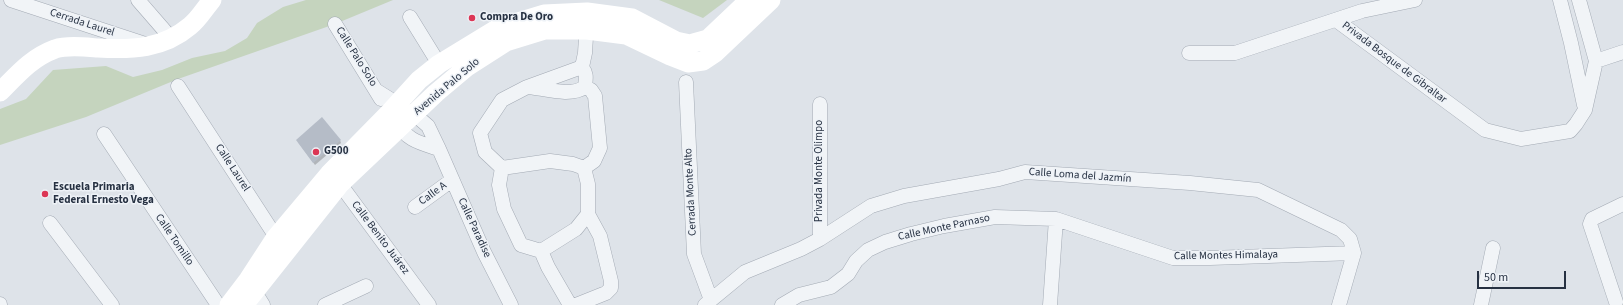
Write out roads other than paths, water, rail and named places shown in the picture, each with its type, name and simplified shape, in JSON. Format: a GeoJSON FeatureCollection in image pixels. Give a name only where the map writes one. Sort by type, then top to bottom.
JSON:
{"type":"FeatureCollection","features":[{"type":"Feature","properties":{"kind":"main road"},"geometry":{"type":"LineString","coordinates":[[0,92],[34,58],[56,48],[81,47],[123,49],[152,46],[171,38],[191,26],[212,0]]}},
{"type":"Feature","properties":{"kind":"main road","name":"Avenida Palo Solo"},"geometry":{"type":"LineString","coordinates":[[395,115],[414,114],[467,67],[506,42],[545,30],[587,21],[632,18],[676,41],[690,44],[708,39],[749,0]]}},
{"type":"Feature","properties":{"kind":"main road","name":"Avenida Palo Solo"},"geometry":{"type":"LineString","coordinates":[[229,305],[252,295],[283,241],[334,179],[395,115],[419,80],[439,64],[498,28],[544,14],[587,21],[626,35],[670,56],[688,62],[703,62],[715,53],[771,0]]}},
{"type":"Feature","properties":{"kind":"street","name":"Cerrada Laurel"},"geometry":{"type":"LineString","coordinates":[[11,0],[152,46]]}},
{"type":"Feature","properties":{"kind":"street"},"geometry":{"type":"LineString","coordinates":[[138,0],[171,38]]}},
{"type":"Feature","properties":{"kind":"street"},"geometry":{"type":"LineString","coordinates":[[1336,20],[1362,11],[1415,0]]}},
{"type":"Feature","properties":{"kind":"street"},"geometry":{"type":"LineString","coordinates":[[1560,0],[1572,43],[1585,110]]}},
{"type":"Feature","properties":{"kind":"street"},"geometry":{"type":"LineString","coordinates":[[1579,0],[1596,61],[1585,110]]}},
{"type":"Feature","properties":{"kind":"street"},"geometry":{"type":"LineString","coordinates":[[410,17],[439,64]]}},
{"type":"Feature","properties":{"kind":"street","name":"Privada Bosque de Gibraltar"},"geometry":{"type":"LineString","coordinates":[[1189,53],[1235,53],[1336,20],[1485,130],[1521,140],[1570,131],[1585,110]]}},
{"type":"Feature","properties":{"kind":"street"},"geometry":{"type":"LineString","coordinates":[[527,87],[579,91],[585,86],[586,72],[582,67],[587,21]]}},
{"type":"Feature","properties":{"kind":"street","name":"Calle Palo Solo"},"geometry":{"type":"LineString","coordinates":[[334,24],[377,91],[395,115]]}},
{"type":"Feature","properties":{"kind":"street"},"geometry":{"type":"LineString","coordinates":[[1596,61],[1623,52]]}},
{"type":"Feature","properties":{"kind":"street"},"geometry":{"type":"LineString","coordinates":[[502,168],[485,152],[480,133],[502,100],[527,87],[582,67]]}},
{"type":"Feature","properties":{"kind":"street","name":"Cerrada Monte Alto"},"geometry":{"type":"LineString","coordinates":[[686,82],[694,254],[708,302]]}},
{"type":"Feature","properties":{"kind":"street","name":"Calle Laurel"},"geometry":{"type":"LineString","coordinates":[[178,86],[283,241]]}},
{"type":"Feature","properties":{"kind":"street"},"geometry":{"type":"LineString","coordinates":[[584,168],[594,161],[600,148],[595,96],[591,90],[585,86]]}},
{"type":"Feature","properties":{"kind":"street","name":"Privada Monte Olimpo"},"geometry":{"type":"LineString","coordinates":[[820,104],[820,238]]}},
{"type":"Feature","properties":{"kind":"street","name":"Calle Paradise"},"geometry":{"type":"LineString","coordinates":[[414,114],[428,126],[484,252],[511,305]]}},
{"type":"Feature","properties":{"kind":"street"},"geometry":{"type":"LineString","coordinates":[[395,115],[414,141],[439,149]]}},
{"type":"Feature","properties":{"kind":"street","name":"Calle Tomillo"},"geometry":{"type":"LineString","coordinates":[[104,134],[218,305]]}},
{"type":"Feature","properties":{"kind":"street"},"geometry":{"type":"LineString","coordinates":[[502,168],[550,161],[573,164],[584,168]]}},
{"type":"Feature","properties":{"kind":"street"},"geometry":{"type":"LineString","coordinates":[[502,168],[500,185],[504,209],[521,245],[541,252],[570,305]]}},
{"type":"Feature","properties":{"kind":"street"},"geometry":{"type":"LineString","coordinates":[[576,305],[606,293],[610,288],[611,281],[600,236],[588,214],[588,184],[584,168]]}},
{"type":"Feature","properties":{"kind":"street","name":"Calle Loma del Jazmín"},"geometry":{"type":"LineString","coordinates":[[708,302],[745,272],[801,249],[871,206],[904,196],[999,179],[1025,172],[1190,183],[1258,190],[1341,230],[1350,239],[1354,253]]}},
{"type":"Feature","properties":{"kind":"street","name":"Calle Benito Juárez"},"geometry":{"type":"LineString","coordinates":[[334,179],[429,305]]}},
{"type":"Feature","properties":{"kind":"street","name":"Calle A"},"geometry":{"type":"LineString","coordinates":[[415,207],[452,180]]}},
{"type":"Feature","properties":{"kind":"street"},"geometry":{"type":"LineString","coordinates":[[1616,302],[1590,224],[1592,219],[1623,204]]}},
{"type":"Feature","properties":{"kind":"street"},"geometry":{"type":"LineString","coordinates":[[541,252],[576,229],[588,214]]}},
{"type":"Feature","properties":{"kind":"street","name":"Calle Monte Parnaso"},"geometry":{"type":"LineString","coordinates":[[782,305],[799,295],[831,286],[848,274],[856,261],[868,250],[885,242],[904,236],[944,226],[995,218],[1056,219]]}},
{"type":"Feature","properties":{"kind":"street"},"geometry":{"type":"LineString","coordinates":[[1050,305],[1056,219]]}},
{"type":"Feature","properties":{"kind":"street","name":"Calle Montes Himalaya"},"geometry":{"type":"LineString","coordinates":[[1056,219],[1173,258],[1354,253]]}},
{"type":"Feature","properties":{"kind":"street"},"geometry":{"type":"LineString","coordinates":[[50,223],[112,305]]}},
{"type":"Feature","properties":{"kind":"street"},"geometry":{"type":"LineString","coordinates":[[1481,305],[1493,248]]}},
{"type":"Feature","properties":{"kind":"street"},"geometry":{"type":"LineString","coordinates":[[1339,305],[1354,253]]}},
{"type":"Feature","properties":{"kind":"street"},"geometry":{"type":"LineString","coordinates":[[325,305],[366,286]]}},
{"type":"Feature","properties":{"kind":"place","name":"Compra De Oro"},"geometry":{"type":"Point","coordinates":[472,18]}},
{"type":"Feature","properties":{"kind":"place","name":"G500"},"geometry":{"type":"Point","coordinates":[316,152]}},
{"type":"Feature","properties":{"kind":"place","name":"Escuela Primaria Federal Ernesto Vega"},"geometry":{"type":"Point","coordinates":[45,194]}}]}
